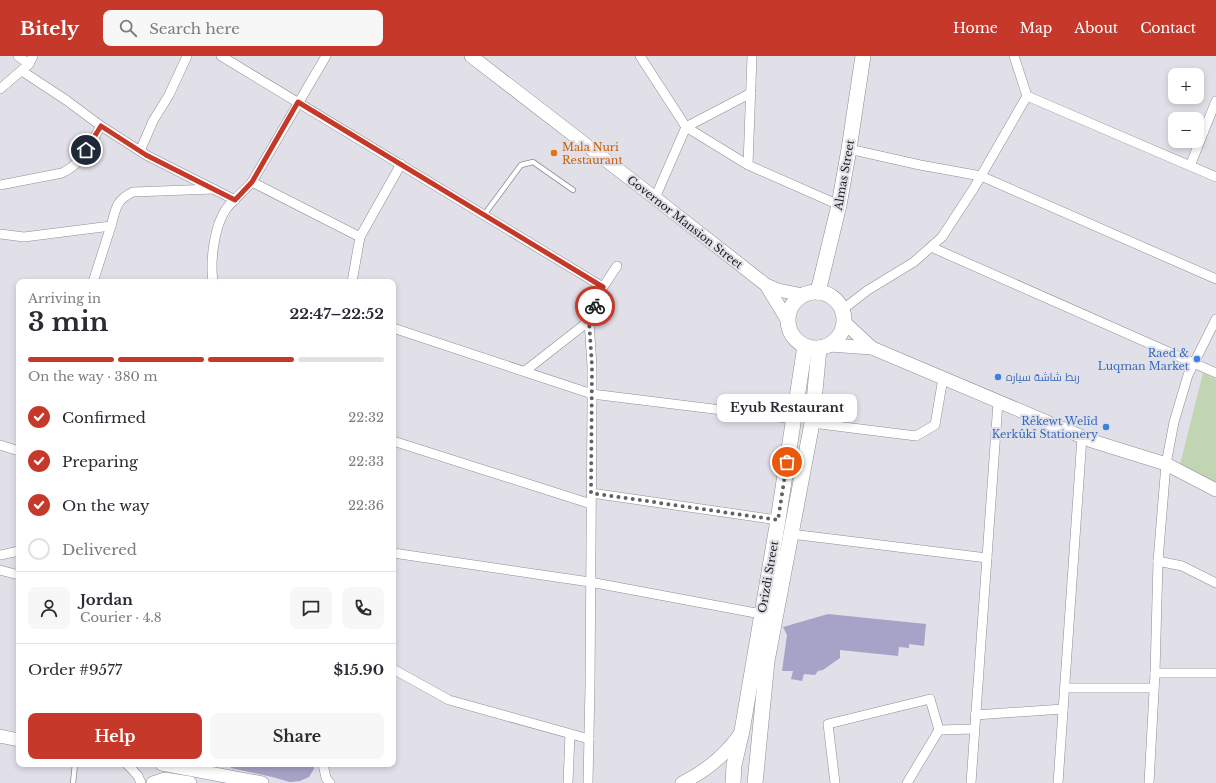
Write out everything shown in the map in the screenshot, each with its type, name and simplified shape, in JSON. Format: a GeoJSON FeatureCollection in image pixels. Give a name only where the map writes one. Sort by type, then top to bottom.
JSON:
{"type":"FeatureCollection","features":[{"type":"Feature","properties":{"kind":"main road","name":"Governor Mansion Street"},"geometry":{"type":"LineString","coordinates":[[471,56],[656,198],[766,285],[803,295]]}},
{"type":"Feature","properties":{"kind":"main road","name":"Almas Street"},"geometry":{"type":"LineString","coordinates":[[818,292],[839,205],[863,56]]}},
{"type":"Feature","properties":{"kind":"main road","name":"Governor Mansion Street"},"geometry":{"type":"LineString","coordinates":[[766,285],[788,321]]}},
{"type":"Feature","properties":{"kind":"main road"},"geometry":{"type":"LineString","coordinates":[[872,348],[843,316],[839,305],[830,296],[818,292],[810,293],[803,295],[792,306],[789,313],[789,329],[798,342],[818,346],[872,348],[1082,437],[1166,464],[1216,490]]}},
{"type":"Feature","properties":{"kind":"main road"},"geometry":{"type":"LineString","coordinates":[[818,346],[838,338],[841,333],[843,316]]}},
{"type":"Feature","properties":{"kind":"main road","name":"Orizdi Street"},"geometry":{"type":"LineString","coordinates":[[732,783],[794,419],[818,346]]}},
{"type":"Feature","properties":{"kind":"main road","name":"Orizdi Street"},"geometry":{"type":"LineString","coordinates":[[754,783],[767,661],[812,423],[818,346]]}},
{"type":"Feature","properties":{"kind":"main road"},"geometry":{"type":"LineString","coordinates":[[682,783],[709,768],[722,757],[742,731]]}},
{"type":"Feature","properties":{"kind":"main road"},"geometry":{"type":"LineString","coordinates":[[0,736],[16,739]]}},
{"type":"Feature","properties":{"kind":"main road"},"geometry":{"type":"LineString","coordinates":[[178,767],[262,783]]}},
{"type":"Feature","properties":{"kind":"main road"},"geometry":{"type":"LineString","coordinates":[[153,783],[165,779],[190,783]]}},
{"type":"Feature","properties":{"kind":"street"},"geometry":{"type":"LineString","coordinates":[[0,89],[22,71],[31,60],[18,56]]}},
{"type":"Feature","properties":{"kind":"street"},"geometry":{"type":"LineString","coordinates":[[140,151],[153,121],[169,95],[187,56]]}},
{"type":"Feature","properties":{"kind":"street"},"geometry":{"type":"LineString","coordinates":[[221,56],[603,287]]}},
{"type":"Feature","properties":{"kind":"street"},"geometry":{"type":"LineString","coordinates":[[213,279],[213,255],[217,230],[226,210],[252,182],[326,56]]}},
{"type":"Feature","properties":{"kind":"street"},"geometry":{"type":"LineString","coordinates":[[640,56],[686,127],[748,165],[839,205]]}},
{"type":"Feature","properties":{"kind":"street"},"geometry":{"type":"LineString","coordinates":[[748,165],[752,56]]}},
{"type":"Feature","properties":{"kind":"street"},"geometry":{"type":"LineString","coordinates":[[843,316],[868,290],[914,262],[942,237],[981,176],[1027,96],[1014,56]]}},
{"type":"Feature","properties":{"kind":"street"},"geometry":{"type":"LineString","coordinates":[[22,71],[66,100],[101,126],[146,155],[235,200]]}},
{"type":"Feature","properties":{"kind":"street"},"geometry":{"type":"LineString","coordinates":[[656,198],[686,127],[751,94]]}},
{"type":"Feature","properties":{"kind":"street"},"geometry":{"type":"LineString","coordinates":[[1027,96],[1216,177]]}},
{"type":"Feature","properties":{"kind":"street"},"geometry":{"type":"LineString","coordinates":[[1190,166],[1216,102]]}},
{"type":"Feature","properties":{"kind":"street"},"geometry":{"type":"LineString","coordinates":[[0,185],[62,173],[71,169],[78,162],[101,126]]}},
{"type":"Feature","properties":{"kind":"street"},"geometry":{"type":"LineString","coordinates":[[849,149],[920,165],[981,176],[1216,279]]}},
{"type":"Feature","properties":{"kind":"street"},"geometry":{"type":"LineString","coordinates":[[353,279],[360,238],[401,164]]}},
{"type":"Feature","properties":{"kind":"street"},"geometry":{"type":"LineString","coordinates":[[252,182],[360,238]]}},
{"type":"Feature","properties":{"kind":"street"},"geometry":{"type":"LineString","coordinates":[[94,279],[118,203],[122,198],[133,192],[214,189]]}},
{"type":"Feature","properties":{"kind":"street"},"geometry":{"type":"LineString","coordinates":[[0,234],[24,237],[111,226]]}},
{"type":"Feature","properties":{"kind":"street"},"geometry":{"type":"LineString","coordinates":[[931,247],[1216,373]]}},
{"type":"Feature","properties":{"kind":"street"},"geometry":{"type":"LineString","coordinates":[[588,783],[592,394],[589,321],[603,287],[617,266]]}},
{"type":"Feature","properties":{"kind":"street"},"geometry":{"type":"LineString","coordinates":[[1148,783],[1155,673],[1158,561],[1166,464],[1174,422],[1188,375],[1216,319]]}},
{"type":"Feature","properties":{"kind":"street"},"geometry":{"type":"LineString","coordinates":[[525,371],[589,321]]}},
{"type":"Feature","properties":{"kind":"street"},"geometry":{"type":"LineString","coordinates":[[396,329],[592,394],[794,419]]}},
{"type":"Feature","properties":{"kind":"street"},"geometry":{"type":"LineString","coordinates":[[812,423],[916,436],[935,425],[943,378]]}},
{"type":"Feature","properties":{"kind":"street"},"geometry":{"type":"LineString","coordinates":[[971,783],[998,402]]}},
{"type":"Feature","properties":{"kind":"street"},"geometry":{"type":"LineString","coordinates":[[1058,783],[1082,437]]}},
{"type":"Feature","properties":{"kind":"street"},"geometry":{"type":"LineString","coordinates":[[396,442],[591,504]]}},
{"type":"Feature","properties":{"kind":"street"},"geometry":{"type":"LineString","coordinates":[[0,445],[16,450]]}},
{"type":"Feature","properties":{"kind":"street"},"geometry":{"type":"LineString","coordinates":[[591,493],[778,520]]}},
{"type":"Feature","properties":{"kind":"street"},"geometry":{"type":"LineString","coordinates":[[791,534],[987,558]]}},
{"type":"Feature","properties":{"kind":"street"},"geometry":{"type":"LineString","coordinates":[[0,555],[16,552]]}},
{"type":"Feature","properties":{"kind":"street"},"geometry":{"type":"LineString","coordinates":[[396,553],[590,582],[761,614]]}},
{"type":"Feature","properties":{"kind":"street"},"geometry":{"type":"LineString","coordinates":[[1158,561],[1182,566],[1216,583]]}},
{"type":"Feature","properties":{"kind":"street"},"geometry":{"type":"LineString","coordinates":[[0,570],[16,574]]}},
{"type":"Feature","properties":{"kind":"street"},"geometry":{"type":"LineString","coordinates":[[396,671],[450,700],[589,739]]}},
{"type":"Feature","properties":{"kind":"street"},"geometry":{"type":"LineString","coordinates":[[1155,673],[1216,673]]}},
{"type":"Feature","properties":{"kind":"street"},"geometry":{"type":"LineString","coordinates":[[1065,688],[1154,688]]}},
{"type":"Feature","properties":{"kind":"street"},"geometry":{"type":"LineString","coordinates":[[835,783],[828,724],[930,699],[939,730],[907,783]]}},
{"type":"Feature","properties":{"kind":"street"},"geometry":{"type":"LineString","coordinates":[[975,715],[1063,709]]}},
{"type":"Feature","properties":{"kind":"street"},"geometry":{"type":"LineString","coordinates":[[939,730],[974,729]]}},
{"type":"Feature","properties":{"kind":"street"},"geometry":{"type":"LineString","coordinates":[[568,783],[570,734]]}},
{"type":"Feature","properties":{"kind":"street"},"geometry":{"type":"LineString","coordinates":[[130,767],[138,776],[141,783]]}},
{"type":"Feature","properties":{"kind":"street"},"geometry":{"type":"LineString","coordinates":[[324,767],[326,778],[330,783]]}},
{"type":"Feature","properties":{"kind":"lane"},"geometry":{"type":"LineString","coordinates":[[484,215],[521,165],[528,162],[534,162],[573,190]]}},
{"type":"Feature","properties":{"kind":"lane"},"geometry":{"type":"LineString","coordinates":[[73,783],[75,767]]}},
{"type":"Feature","properties":{"kind":"green space"},"geometry":{"type":"Polygon","coordinates":[[[1203,373],[1216,379],[1216,482],[1180,464],[1203,373]]]}},
{"type":"Feature","properties":{"kind":"building"},"geometry":{"type":"Polygon","coordinates":[[[828,614],[926,624],[924,646],[909,644],[909,648],[899,647],[898,656],[840,650],[840,658],[823,670],[818,671],[815,675],[804,674],[802,681],[791,679],[793,671],[782,671],[787,635],[783,627],[828,614]]]}},
{"type":"Feature","properties":{"kind":"building"},"geometry":{"type":"Polygon","coordinates":[[[314,767],[314,769],[309,777],[300,781],[290,782],[231,768],[314,767]]]}},
{"type":"Feature","properties":{"kind":"way so far"},"geometry":{"type":"LineString","coordinates":[[595,306],[589,321],[592,366],[591,493],[778,520],[787,462]]}},
{"type":"Feature","properties":{"kind":"place","name":"Mala Nuri Restaurant"},"geometry":{"type":"Point","coordinates":[554,153]}},
{"type":"Feature","properties":{"kind":"place","name":"Raed & Luqman Market"},"geometry":{"type":"Point","coordinates":[1197,359]}},
{"type":"Feature","properties":{"kind":"place","name":"ربط شاشة سياره"},"geometry":{"type":"Point","coordinates":[998,377]}},
{"type":"Feature","properties":{"kind":"place","name":"Rêkewt Welîd Kerkûkî Stationery"},"geometry":{"type":"Point","coordinates":[1106,427]}},
{"type":"Feature","properties":{"kind":"place","name":"Eyub Restaurant"},"geometry":{"type":"Point","coordinates":[787,462]}},
{"type":"Feature","properties":{"kind":"route"},"geometry":{"type":"LineString","coordinates":[[86,150],[101,126],[146,155],[235,200],[252,182],[298,102],[603,287],[595,306]]}}]}
